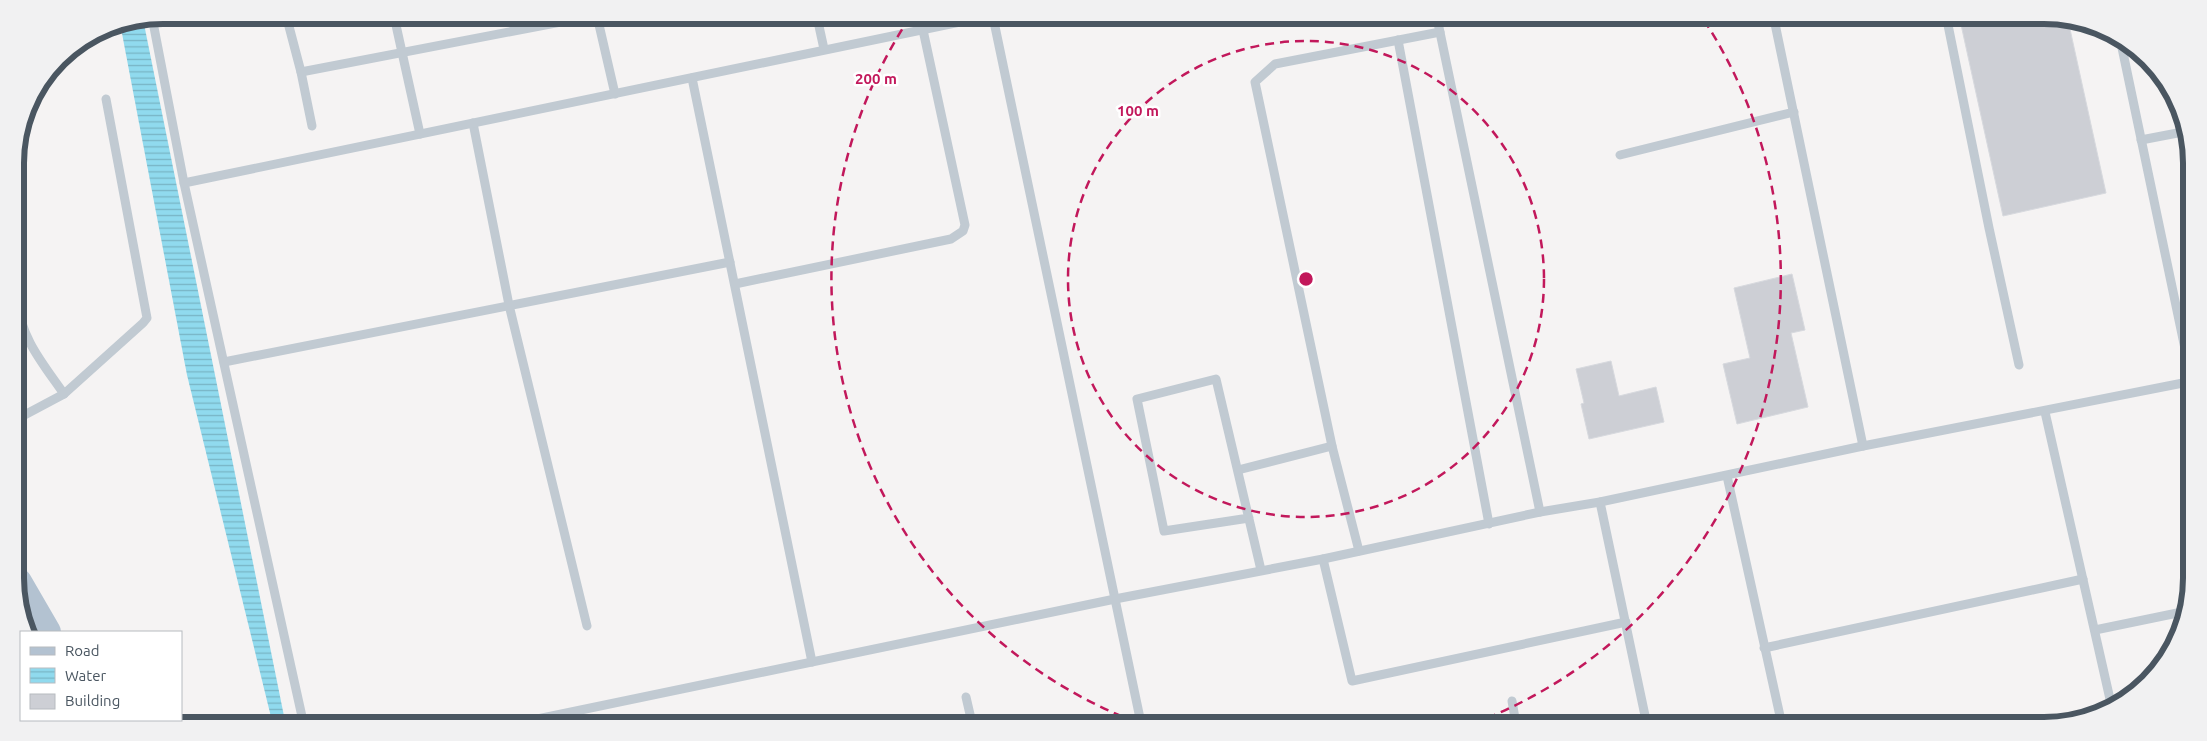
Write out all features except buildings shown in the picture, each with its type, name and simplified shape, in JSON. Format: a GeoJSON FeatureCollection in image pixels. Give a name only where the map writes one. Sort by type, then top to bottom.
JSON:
{"type":"FeatureCollection","features":[{"type":"Feature","properties":{"kind":"main road"},"geometry":{"type":"LineString","coordinates":[[25,593],[46,631]]}},
{"type":"Feature","properties":{"kind":"lane"},"geometry":{"type":"LineString","coordinates":[[153,24],[184,182],[303,717]]}},
{"type":"Feature","properties":{"kind":"lane"},"geometry":{"type":"LineString","coordinates":[[288,24],[312,126]]}},
{"type":"Feature","properties":{"kind":"lane"},"geometry":{"type":"LineString","coordinates":[[396,24],[420,134]]}},
{"type":"Feature","properties":{"kind":"lane"},"geometry":{"type":"LineString","coordinates":[[301,72],[551,24]]}},
{"type":"Feature","properties":{"kind":"lane"},"geometry":{"type":"LineString","coordinates":[[599,24],[615,94]]}},
{"type":"Feature","properties":{"kind":"lane"},"geometry":{"type":"LineString","coordinates":[[819,24],[824,49]]}},
{"type":"Feature","properties":{"kind":"lane"},"geometry":{"type":"LineString","coordinates":[[184,182],[951,24]]}},
{"type":"Feature","properties":{"kind":"lane"},"geometry":{"type":"LineString","coordinates":[[994,24],[1140,717]]}},
{"type":"Feature","properties":{"kind":"lane"},"geometry":{"type":"LineString","coordinates":[[1438,24],[1540,512]]}},
{"type":"Feature","properties":{"kind":"lane"},"geometry":{"type":"LineString","coordinates":[[1775,24],[1863,446]]}},
{"type":"Feature","properties":{"kind":"lane"},"geometry":{"type":"LineString","coordinates":[[1948,24],[2019,365]]}},
{"type":"Feature","properties":{"kind":"lane"},"geometry":{"type":"LineString","coordinates":[[734,284],[951,239],[963,231],[965,225],[923,30]]}},
{"type":"Feature","properties":{"kind":"lane"},"geometry":{"type":"LineString","coordinates":[[1359,551],[1332,446],[1255,82],[1275,64],[1440,32]]}},
{"type":"Feature","properties":{"kind":"lane"},"geometry":{"type":"LineString","coordinates":[[1398,40],[1489,524]]}},
{"type":"Feature","properties":{"kind":"lane"},"geometry":{"type":"LineString","coordinates":[[2122,47],[2183,339]]}},
{"type":"Feature","properties":{"kind":"lane"},"geometry":{"type":"LineString","coordinates":[[692,78],[812,662]]}},
{"type":"Feature","properties":{"kind":"lane"},"geometry":{"type":"LineString","coordinates":[[24,415],[64,394],[147,318],[106,99]]}},
{"type":"Feature","properties":{"kind":"lane"},"geometry":{"type":"LineString","coordinates":[[1620,155],[1794,112]]}},
{"type":"Feature","properties":{"kind":"lane"},"geometry":{"type":"LineString","coordinates":[[472,123],[509,306],[587,626]]}},
{"type":"Feature","properties":{"kind":"lane"},"geometry":{"type":"LineString","coordinates":[[2141,140],[2180,132]]}},
{"type":"Feature","properties":{"kind":"lane"},"geometry":{"type":"LineString","coordinates":[[224,362],[730,262]]}},
{"type":"Feature","properties":{"kind":"lane"},"geometry":{"type":"LineString","coordinates":[[24,332],[32,349],[64,394]]}},
{"type":"Feature","properties":{"kind":"lane"},"geometry":{"type":"LineString","coordinates":[[1249,518],[1164,531],[1137,399],[1216,379],[1238,470],[1261,570]]}},
{"type":"Feature","properties":{"kind":"lane"},"geometry":{"type":"LineString","coordinates":[[547,717],[1115,599],[1323,559],[1540,512],[1600,502],[1727,476],[1863,446],[2045,412],[2183,383]]}},
{"type":"Feature","properties":{"kind":"lane"},"geometry":{"type":"LineString","coordinates":[[2045,412],[2110,701]]}},
{"type":"Feature","properties":{"kind":"lane"},"geometry":{"type":"LineString","coordinates":[[1238,470],[1332,446]]}},
{"type":"Feature","properties":{"kind":"lane"},"geometry":{"type":"LineString","coordinates":[[1727,476],[1780,717]]}},
{"type":"Feature","properties":{"kind":"lane"},"geometry":{"type":"LineString","coordinates":[[1600,502],[1645,717]]}},
{"type":"Feature","properties":{"kind":"lane"},"geometry":{"type":"LineString","coordinates":[[1323,559],[1352,681],[1626,622]]}},
{"type":"Feature","properties":{"kind":"lane"},"geometry":{"type":"LineString","coordinates":[[1764,648],[2083,579]]}},
{"type":"Feature","properties":{"kind":"lane"},"geometry":{"type":"LineString","coordinates":[[2095,630],[2179,613]]}},
{"type":"Feature","properties":{"kind":"lane"},"geometry":{"type":"LineString","coordinates":[[966,697],[971,717]]}},
{"type":"Feature","properties":{"kind":"lane"},"geometry":{"type":"LineString","coordinates":[[1512,700],[1515,717]]}},
{"type":"Feature","properties":{"kind":"water"},"geometry":{"type":"Polygon","coordinates":[[[144,25],[284,717],[271,717],[187,375],[121,30],[135,26],[144,25]]]}}]}
